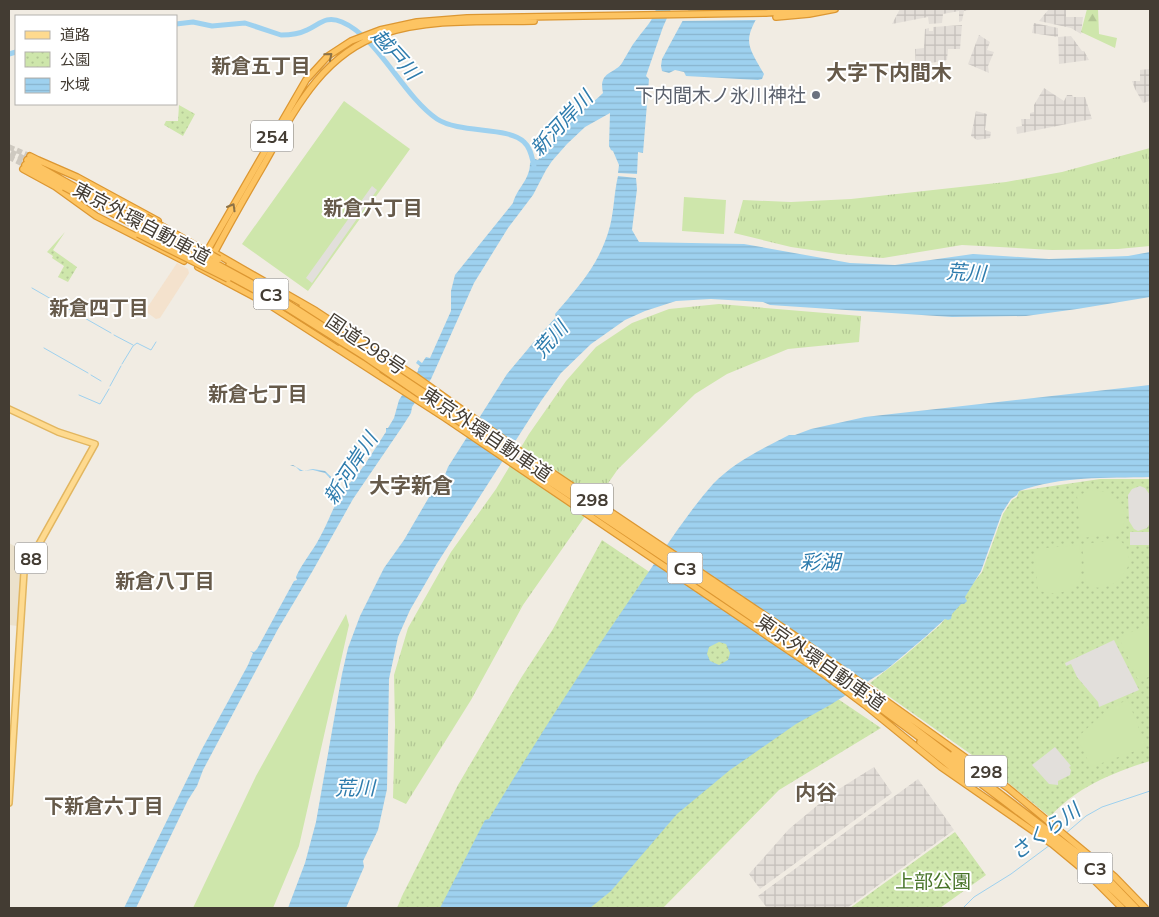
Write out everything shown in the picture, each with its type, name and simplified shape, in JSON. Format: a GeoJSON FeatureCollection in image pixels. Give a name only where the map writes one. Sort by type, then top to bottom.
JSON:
{"type":"FeatureCollection","features":[{"type":"Feature","properties":{"kind":"highway","name":"254"},"geometry":{"type":"LineString","coordinates":[[760,15],[812,9]]}},
{"type":"Feature","properties":{"kind":"highway","name":"254"},"geometry":{"type":"LineString","coordinates":[[198,267],[303,99],[328,67],[358,41],[400,25],[445,19],[805,15],[835,9]]}},
{"type":"Feature","properties":{"kind":"highway"},"geometry":{"type":"LineString","coordinates":[[26,163],[38,160],[158,221]]}},
{"type":"Feature","properties":{"kind":"highway"},"geometry":{"type":"LineString","coordinates":[[26,163],[96,216],[184,261]]}},
{"type":"Feature","properties":{"kind":"highway","name":"東京外環自動車道"},"geometry":{"type":"LineString","coordinates":[[26,163],[281,299],[824,662],[912,726],[1079,854],[1108,879],[1136,908]]}},
{"type":"Feature","properties":{"kind":"highway","name":"東京外環自動車道"},"geometry":{"type":"LineString","coordinates":[[65,184],[267,296],[322,329],[444,408],[865,697],[1068,851],[1096,874],[1131,908]]}},
{"type":"Feature","properties":{"kind":"highway"},"geometry":{"type":"LineString","coordinates":[[53,185],[86,205]]}},
{"type":"Feature","properties":{"kind":"highway"},"geometry":{"type":"LineString","coordinates":[[146,217],[211,254],[281,299]]}},
{"type":"Feature","properties":{"kind":"highway"},"geometry":{"type":"LineString","coordinates":[[138,234],[267,296]]}},
{"type":"Feature","properties":{"kind":"highway"},"geometry":{"type":"LineString","coordinates":[[205,270],[210,261],[209,252]]}},
{"type":"Feature","properties":{"kind":"highway","name":"国道298号"},"geometry":{"type":"LineString","coordinates":[[209,252],[231,262],[316,311],[415,376],[512,446],[791,633],[991,775],[1114,876],[1144,908]]}},
{"type":"Feature","properties":{"kind":"highway"},"geometry":{"type":"LineString","coordinates":[[210,261],[238,287]]}},
{"type":"Feature","properties":{"kind":"highway"},"geometry":{"type":"LineString","coordinates":[[231,262],[389,364],[444,408]]}},
{"type":"Feature","properties":{"kind":"highway","name":"国道298号"},"geometry":{"type":"LineString","coordinates":[[198,267],[268,304],[512,462],[825,676],[942,767],[1052,843],[1124,908]]}},
{"type":"Feature","properties":{"kind":"highway"},"geometry":{"type":"LineString","coordinates":[[268,304],[320,333],[394,382],[444,408]]}},
{"type":"Feature","properties":{"kind":"highway"},"geometry":{"type":"LineString","coordinates":[[865,697],[1006,811]]}},
{"type":"Feature","properties":{"kind":"highway"},"geometry":{"type":"LineString","coordinates":[[912,726],[976,769],[1044,819]]}},
{"type":"Feature","properties":{"kind":"highway"},"geometry":{"type":"LineString","coordinates":[[1068,851],[1124,908]]}},
{"type":"Feature","properties":{"kind":"highway"},"geometry":{"type":"LineString","coordinates":[[1079,854],[1109,876],[1144,908]]}},
{"type":"Feature","properties":{"kind":"main road","name":"88"},"geometry":{"type":"LineString","coordinates":[[9,409],[58,432],[95,444],[24,572],[9,803]]}},
{"type":"Feature","properties":{"kind":"shaded area"},"geometry":{"type":"Polygon","coordinates":[[[900,9],[977,9],[964,11],[962,21],[959,22],[959,11],[943,14],[942,23],[929,24],[928,17],[892,24],[900,9]]]}},
{"type":"Feature","properties":{"kind":"shaded area"},"geometry":{"type":"Polygon","coordinates":[[[1049,9],[1066,9],[1066,17],[1083,17],[1081,34],[1071,28],[1039,21],[1049,9]]]}},
{"type":"Feature","properties":{"kind":"shaded area"},"geometry":{"type":"Polygon","coordinates":[[[1034,23],[1058,28],[1058,37],[1032,33],[1034,23]]]}},
{"type":"Feature","properties":{"kind":"shaded area"},"geometry":{"type":"Polygon","coordinates":[[[962,25],[960,49],[948,49],[947,60],[931,63],[916,69],[915,49],[924,48],[925,29],[929,28],[929,31],[933,31],[933,27],[962,25]]]}},
{"type":"Feature","properties":{"kind":"shaded area"},"geometry":{"type":"Polygon","coordinates":[[[979,35],[990,42],[987,50],[994,52],[988,66],[989,73],[968,64],[979,35]]]}},
{"type":"Feature","properties":{"kind":"shaded area"},"geometry":{"type":"Polygon","coordinates":[[[1071,36],[1089,60],[1059,64],[1058,37],[1071,36]]]}},
{"type":"Feature","properties":{"kind":"shaded area"},"geometry":{"type":"Polygon","coordinates":[[[1150,69],[1150,101],[1143,103],[1132,81],[1140,81],[1140,70],[1150,69]]]}},
{"type":"Feature","properties":{"kind":"shaded area"},"geometry":{"type":"Polygon","coordinates":[[[1044,88],[1064,101],[1067,95],[1085,97],[1092,119],[1017,134],[1016,127],[1022,126],[1021,119],[1030,119],[1030,113],[1034,112],[1034,105],[1044,88]]]}},
{"type":"Feature","properties":{"kind":"shaded area"},"geometry":{"type":"Polygon","coordinates":[[[976,111],[987,114],[985,130],[991,132],[990,138],[977,140],[971,136],[976,111]]]}},
{"type":"Feature","properties":{"kind":"shaded area"},"geometry":{"type":"Polygon","coordinates":[[[372,186],[377,190],[312,283],[306,278],[372,186]]]}},
{"type":"Feature","properties":{"kind":"shaded area"},"geometry":{"type":"Polygon","coordinates":[[[177,263],[188,269],[189,273],[160,318],[156,319],[145,311],[177,263]]]}},
{"type":"Feature","properties":{"kind":"shaded area"},"geometry":{"type":"Polygon","coordinates":[[[1140,486],[1145,488],[1150,495],[1150,523],[1147,528],[1138,531],[1134,529],[1129,521],[1128,495],[1132,489],[1140,486]]]}},
{"type":"Feature","properties":{"kind":"shaded area"},"geometry":{"type":"Polygon","coordinates":[[[1130,532],[1150,532],[1150,545],[1130,545],[1130,532]]]}},
{"type":"Feature","properties":{"kind":"shaded area"},"geometry":{"type":"Polygon","coordinates":[[[9,543],[30,556],[22,570],[18,626],[9,625],[9,543]]]}},
{"type":"Feature","properties":{"kind":"shaded area"},"geometry":{"type":"Polygon","coordinates":[[[1114,640],[1139,690],[1099,707],[1098,702],[1077,677],[1071,664],[1066,666],[1065,663],[1114,640]]]}},
{"type":"Feature","properties":{"kind":"shaded area"},"geometry":{"type":"Polygon","coordinates":[[[1055,747],[1071,766],[1069,767],[1071,770],[1070,775],[1058,781],[1058,785],[1049,784],[1032,765],[1055,747]]]}},
{"type":"Feature","properties":{"kind":"shaded area"},"geometry":{"type":"Polygon","coordinates":[[[874,767],[892,793],[760,889],[749,874],[789,829],[831,794],[874,767]]]}},
{"type":"Feature","properties":{"kind":"shaded area"},"geometry":{"type":"Polygon","coordinates":[[[918,779],[954,830],[847,908],[767,908],[758,896],[918,779]]]}},
{"type":"Feature","properties":{"kind":"green space"},"geometry":{"type":"Polygon","coordinates":[[[1087,9],[1098,9],[1099,34],[1117,38],[1115,48],[1081,32],[1087,9]]]}},
{"type":"Feature","properties":{"kind":"green space"},"geometry":{"type":"Polygon","coordinates":[[[344,101],[410,149],[308,291],[242,244],[344,101]]]}},
{"type":"Feature","properties":{"kind":"green space"},"geometry":{"type":"Polygon","coordinates":[[[179,105],[195,114],[183,136],[164,125],[166,121],[178,121],[179,105]]]}},
{"type":"Feature","properties":{"kind":"green space"},"geometry":{"type":"Polygon","coordinates":[[[1150,148],[1150,246],[1118,249],[1052,250],[962,245],[883,258],[791,247],[734,233],[743,200],[791,202],[851,199],[1006,182],[1062,172],[1150,148]]]}},
{"type":"Feature","properties":{"kind":"green space"},"geometry":{"type":"Polygon","coordinates":[[[684,197],[726,200],[724,234],[682,231],[684,197]]]}},
{"type":"Feature","properties":{"kind":"green space"},"geometry":{"type":"Polygon","coordinates":[[[65,232],[53,250],[77,267],[68,282],[58,277],[64,266],[47,252],[65,232]]]}},
{"type":"Feature","properties":{"kind":"green space"},"geometry":{"type":"Polygon","coordinates":[[[719,304],[861,316],[859,342],[788,349],[727,374],[695,394],[618,469],[523,605],[471,700],[406,804],[393,798],[394,675],[408,628],[451,552],[496,489],[529,434],[566,381],[596,347],[632,323],[669,309],[719,304]]]}},
{"type":"Feature","properties":{"kind":"green space"},"geometry":{"type":"Polygon","coordinates":[[[1100,479],[1150,479],[1150,761],[1123,770],[1083,789],[1050,817],[989,767],[870,683],[940,625],[982,572],[1003,514],[1012,500],[1017,497],[1019,491],[1100,479]]]}},
{"type":"Feature","properties":{"kind":"green space"},"geometry":{"type":"Polygon","coordinates":[[[1092,490],[1109,494],[1120,503],[1125,517],[1124,526],[1120,534],[1081,538],[1077,496],[1092,490]]]}},
{"type":"Feature","properties":{"kind":"green space"},"geometry":{"type":"Polygon","coordinates":[[[602,540],[881,728],[779,790],[663,908],[397,908],[458,785],[521,678],[553,629],[602,540]]]}},
{"type":"Feature","properties":{"kind":"green space"},"geometry":{"type":"Polygon","coordinates":[[[1119,540],[1126,546],[1130,562],[1123,575],[1107,587],[1101,588],[1086,585],[1082,544],[1119,540]]]}},
{"type":"Feature","properties":{"kind":"green space"},"geometry":{"type":"Polygon","coordinates":[[[1079,545],[1082,570],[1075,585],[1064,592],[1058,593],[1038,590],[1034,549],[1079,545]]]}},
{"type":"Feature","properties":{"kind":"green space"},"geometry":{"type":"Polygon","coordinates":[[[346,614],[349,625],[299,846],[273,908],[193,908],[256,776],[346,614]]]}},
{"type":"Feature","properties":{"kind":"green space"},"geometry":{"type":"Polygon","coordinates":[[[1148,624],[1150,628],[1150,676],[1139,682],[1119,638],[1148,624]]]}},
{"type":"Feature","properties":{"kind":"green space"},"geometry":{"type":"Polygon","coordinates":[[[1128,700],[1146,747],[1091,767],[1078,739],[1079,736],[1110,707],[1128,700]]]}},
{"type":"Feature","properties":{"kind":"green space","name":"上部公園"},"geometry":{"type":"Polygon","coordinates":[[[955,832],[986,875],[940,908],[850,908],[955,832]]]}},
{"type":"Feature","properties":{"kind":"water"},"geometry":{"type":"Polygon","coordinates":[[[656,9],[671,9],[646,76],[649,79],[643,153],[638,152],[637,174],[618,173],[619,165],[609,146],[610,113],[585,127],[552,161],[533,195],[508,228],[474,283],[431,379],[412,407],[411,413],[402,427],[353,499],[278,629],[203,770],[197,786],[188,800],[136,908],[124,908],[202,749],[248,665],[253,653],[250,651],[254,652],[257,649],[294,581],[297,580],[298,572],[317,542],[343,492],[325,473],[313,470],[305,471],[313,469],[325,471],[343,488],[360,471],[394,418],[399,400],[420,366],[416,363],[418,360],[422,363],[426,357],[430,358],[451,311],[451,291],[455,275],[513,203],[526,179],[530,163],[535,159],[538,160],[570,121],[603,93],[602,86],[605,77],[622,63],[651,21],[656,9]]]}},
{"type":"Feature","properties":{"kind":"water"},"geometry":{"type":"Polygon","coordinates":[[[689,9],[762,9],[752,28],[749,42],[753,55],[764,74],[762,79],[686,76],[684,72],[675,70],[669,73],[662,71],[662,59],[689,9]]]}},
{"type":"Feature","properties":{"kind":"water","name":"荒川"},"geometry":{"type":"Polygon","coordinates":[[[618,176],[636,178],[637,189],[632,230],[639,242],[744,244],[850,263],[895,265],[973,254],[1049,259],[1128,256],[1150,252],[1150,297],[1026,316],[952,317],[770,305],[763,302],[711,299],[676,301],[625,320],[591,344],[561,373],[541,401],[436,565],[410,610],[398,637],[389,679],[387,789],[378,830],[363,861],[364,867],[346,908],[288,908],[305,863],[316,822],[342,674],[348,648],[360,616],[384,568],[404,540],[432,492],[443,480],[448,467],[507,374],[556,317],[555,314],[595,263],[606,240],[610,226],[618,176]]]}},
{"type":"Feature","properties":{"kind":"water","name":"彩湖"},"geometry":{"type":"Polygon","coordinates":[[[1150,385],[1150,477],[1067,480],[1019,491],[1002,513],[981,571],[965,597],[967,601],[961,604],[952,614],[951,619],[945,619],[886,670],[796,724],[730,770],[677,814],[611,891],[590,908],[440,908],[485,820],[489,819],[542,733],[616,620],[682,523],[713,484],[739,463],[789,435],[865,417],[1150,385]],[[719,642],[709,647],[707,654],[710,661],[719,665],[728,660],[730,653],[726,644],[719,642]]]}},
{"type":"Feature","properties":{"kind":"pier"},"geometry":{"type":"Polygon","coordinates":[[[764,10],[756,20],[679,21],[685,11],[764,10]]]}},
{"type":"Feature","properties":{"kind":"waterway","name":"越戸川"},"geometry":{"type":"LineString","coordinates":[[178,24],[193,22],[212,26],[245,23],[281,35],[301,32],[327,20],[332,19],[342,22],[367,40],[413,96],[437,119],[458,127],[517,137],[528,147],[534,166]]}},
{"type":"Feature","properties":{"kind":"waterway","name":"越戸川"},"geometry":{"type":"LineString","coordinates":[[9,54],[15,52]]}},
{"type":"Feature","properties":{"kind":"waterway"},"geometry":{"type":"LineString","coordinates":[[32,288],[65,307]]}},
{"type":"Feature","properties":{"kind":"waterway"},"geometry":{"type":"LineString","coordinates":[[67,308],[111,333]]}},
{"type":"Feature","properties":{"kind":"waterway"},"geometry":{"type":"LineString","coordinates":[[114,335],[133,345]]}},
{"type":"Feature","properties":{"kind":"waterway"},"geometry":{"type":"LineString","coordinates":[[122,364],[133,346],[137,343],[151,350],[156,342]]}},
{"type":"Feature","properties":{"kind":"waterway"},"geometry":{"type":"LineString","coordinates":[[44,348],[88,373]]}},
{"type":"Feature","properties":{"kind":"waterway"},"geometry":{"type":"LineString","coordinates":[[110,386],[121,366]]}},
{"type":"Feature","properties":{"kind":"waterway"},"geometry":{"type":"LineString","coordinates":[[91,375],[101,381]]}},
{"type":"Feature","properties":{"kind":"waterway"},"geometry":{"type":"LineString","coordinates":[[79,395],[100,404],[109,389]]}},
{"type":"Feature","properties":{"kind":"waterway","name":"さくら川"},"geometry":{"type":"LineString","coordinates":[[1065,834],[1086,816],[1102,807],[1150,791]]}},
{"type":"Feature","properties":{"kind":"waterway","name":"さくら川"},"geometry":{"type":"LineString","coordinates":[[963,908],[974,897],[1011,874],[1050,845]]}},
{"type":"Feature","properties":{"kind":"tunnel"},"geometry":{"type":"LineString","coordinates":[[9,147],[30,156]]}},
{"type":"Feature","properties":{"kind":"tunnel"},"geometry":{"type":"LineString","coordinates":[[11,152],[27,160]]}},
{"type":"Feature","properties":{"kind":"tunnel"},"geometry":{"type":"LineString","coordinates":[[9,157],[25,165]]}},
{"type":"Feature","properties":{"kind":"place","name":"下内間木ノ氷川神社"},"geometry":{"type":"Point","coordinates":[816,95]}},
{"type":"Feature","properties":{"kind":"district","name":"新倉五丁目"},"geometry":{"type":"Point","coordinates":[261,65]}},
{"type":"Feature","properties":{"kind":"district","name":"大字下内間木"},"geometry":{"type":"Point","coordinates":[889,72]}},
{"type":"Feature","properties":{"kind":"district","name":"新倉六丁目"},"geometry":{"type":"Point","coordinates":[373,207]}},
{"type":"Feature","properties":{"kind":"district","name":"新倉四丁目"},"geometry":{"type":"Point","coordinates":[99,307]}},
{"type":"Feature","properties":{"kind":"district","name":"新倉七丁目"},"geometry":{"type":"Point","coordinates":[258,393]}},
{"type":"Feature","properties":{"kind":"district","name":"大字新倉"},"geometry":{"type":"Point","coordinates":[411,485]}},
{"type":"Feature","properties":{"kind":"district","name":"新倉八丁目"},"geometry":{"type":"Point","coordinates":[165,580]}},
{"type":"Feature","properties":{"kind":"district","name":"内谷"},"geometry":{"type":"Point","coordinates":[816,792]}},
{"type":"Feature","properties":{"kind":"district","name":"下新倉六丁目"},"geometry":{"type":"Point","coordinates":[104,805]}},
{"type":"Feature","properties":{"kind":"water label","name":"新河岸川"},"geometry":{"type":"Point","coordinates":[561,123]}},
{"type":"Feature","properties":{"kind":"water label","name":"新河岸川"},"geometry":{"type":"Point","coordinates":[350,468]}}]}
